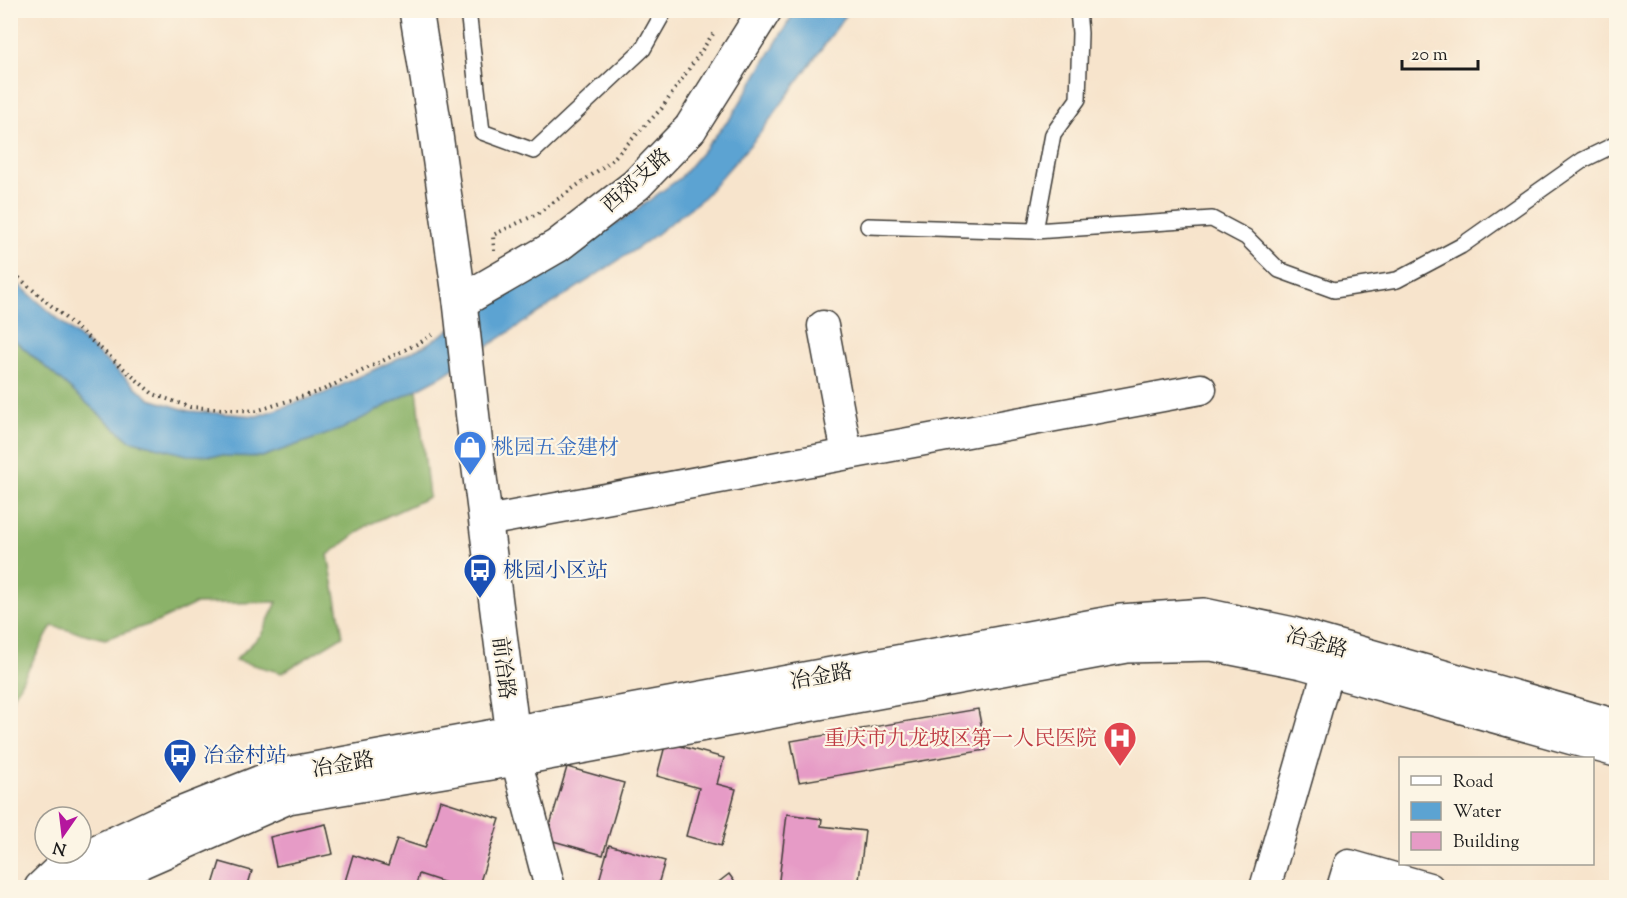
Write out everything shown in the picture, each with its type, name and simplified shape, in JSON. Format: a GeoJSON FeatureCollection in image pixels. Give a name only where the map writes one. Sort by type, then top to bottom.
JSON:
{"type":"FeatureCollection","features":[{"type":"Feature","properties":{"kind":"main road","name":"前冶路"},"geometry":{"type":"LineString","coordinates":[[416,10],[460,302],[514,746]]}},
{"type":"Feature","properties":{"kind":"main road","name":"西郊支路"},"geometry":{"type":"LineString","coordinates":[[460,302],[557,246],[636,185],[690,129],[765,10]]}},
{"type":"Feature","properties":{"kind":"main road","name":"冶金路"},"geometry":{"type":"LineString","coordinates":[[81,888],[288,797],[514,746],[1121,621],[1204,615],[1293,634],[1332,658],[1617,750]]}},
{"type":"Feature","properties":{"kind":"main road","name":"冶金路"},"geometry":{"type":"LineString","coordinates":[[1332,658],[1617,726]]}},
{"type":"Feature","properties":{"kind":"main road","name":"冶金路"},"geometry":{"type":"LineString","coordinates":[[41,888],[62,868],[160,822],[276,776],[514,746]]}},
{"type":"Feature","properties":{"kind":"street"},"geometry":{"type":"LineString","coordinates":[[823,326],[847,454]]}},
{"type":"Feature","properties":{"kind":"street"},"geometry":{"type":"LineString","coordinates":[[486,521],[1201,389]]}},
{"type":"Feature","properties":{"kind":"street"},"geometry":{"type":"LineString","coordinates":[[1265,888],[1332,658]]}},
{"type":"Feature","properties":{"kind":"street","name":"前冶路"},"geometry":{"type":"LineString","coordinates":[[514,746],[550,888]]}},
{"type":"Feature","properties":{"kind":"street"},"geometry":{"type":"LineString","coordinates":[[1342,888],[1349,864],[1429,888]]}},
{"type":"Feature","properties":{"kind":"lane"},"geometry":{"type":"LineString","coordinates":[[468,10],[482,132],[534,151],[643,49],[665,10]]}},
{"type":"Feature","properties":{"kind":"lane"},"geometry":{"type":"LineString","coordinates":[[1035,231],[1053,134],[1078,99],[1080,33],[1078,10]]}},
{"type":"Feature","properties":{"kind":"lane"},"geometry":{"type":"LineString","coordinates":[[868,226],[1035,231],[1212,219],[1246,237],[1279,270],[1334,290],[1397,280],[1461,246],[1583,160],[1617,144]]}},
{"type":"Feature","properties":{"kind":"path"},"geometry":{"type":"LineString","coordinates":[[495,258],[493,235],[537,214],[610,162],[662,108],[715,30]]}},
{"type":"Feature","properties":{"kind":"path"},"geometry":{"type":"LineString","coordinates":[[10,270],[153,394],[190,407],[256,411],[323,390],[421,342],[440,329]]}},
{"type":"Feature","properties":{"kind":"green space"},"geometry":{"type":"Polygon","coordinates":[[[11,337],[129,440],[262,457],[417,389],[429,497],[368,525],[328,555],[343,636],[282,673],[235,660],[261,635],[277,602],[195,604],[157,622],[105,639],[52,626],[12,699],[11,337]]]}},
{"type":"Feature","properties":{"kind":"water"},"geometry":{"type":"Polygon","coordinates":[[[795,11],[849,11],[758,136],[702,199],[642,245],[442,376],[342,429],[262,457],[187,455],[129,440],[11,337],[11,278],[150,399],[189,411],[257,416],[325,393],[424,346],[622,220],[680,178],[732,116],[795,11]]]}},
{"type":"Feature","properties":{"kind":"building"},"geometry":{"type":"Polygon","coordinates":[[[978,709],[986,750],[799,782],[791,741],[978,709]]]}},
{"type":"Feature","properties":{"kind":"building"},"geometry":{"type":"Polygon","coordinates":[[[666,742],[724,758],[717,784],[736,789],[721,846],[686,836],[699,788],[657,776],[666,742]]]}},
{"type":"Feature","properties":{"kind":"building"},"geometry":{"type":"Polygon","coordinates":[[[567,767],[624,783],[603,855],[546,839],[567,767]]]}},
{"type":"Feature","properties":{"kind":"building"},"geometry":{"type":"Polygon","coordinates":[[[440,800],[500,819],[478,888],[461,888],[419,874],[415,888],[343,888],[353,855],[388,866],[397,839],[425,848],[440,800]]]}},
{"type":"Feature","properties":{"kind":"building"},"geometry":{"type":"Polygon","coordinates":[[[787,814],[822,819],[821,826],[865,831],[858,888],[778,888],[787,814]]]}},
{"type":"Feature","properties":{"kind":"building"},"geometry":{"type":"Polygon","coordinates":[[[326,824],[333,854],[276,866],[270,837],[326,824]]]}},
{"type":"Feature","properties":{"kind":"building"},"geometry":{"type":"Polygon","coordinates":[[[609,845],[665,861],[657,888],[597,888],[609,845]]]}},
{"type":"Feature","properties":{"kind":"building"},"geometry":{"type":"Polygon","coordinates":[[[220,862],[252,871],[247,888],[212,888],[220,862]]]}},
{"type":"Feature","properties":{"kind":"building"},"geometry":{"type":"Polygon","coordinates":[[[729,874],[739,888],[711,888],[729,874]]]}},
{"type":"Feature","properties":{"kind":"place","name":"桃园五金建材"},"geometry":{"type":"Point","coordinates":[470,476]}},
{"type":"Feature","properties":{"kind":"place","name":"桃园小区站"},"geometry":{"type":"Point","coordinates":[480,599]}},
{"type":"Feature","properties":{"kind":"place","name":"重庆市九龙坡区第一人民医院"},"geometry":{"type":"Point","coordinates":[1120,767]}},
{"type":"Feature","properties":{"kind":"place","name":"冶金村站"},"geometry":{"type":"Point","coordinates":[180,784]}}]}
